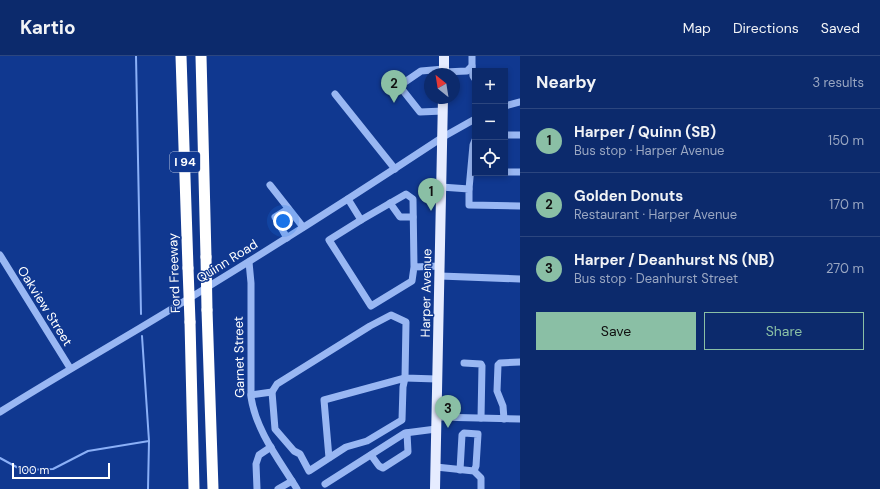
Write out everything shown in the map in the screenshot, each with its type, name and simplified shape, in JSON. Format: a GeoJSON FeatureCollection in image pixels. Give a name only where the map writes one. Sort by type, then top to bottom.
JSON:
{"type":"FeatureCollection","features":[{"type":"Feature","properties":{"kind":"highway","name":"Ford Freeway"},"geometry":{"type":"LineString","coordinates":[[181,56],[194,489]]}},
{"type":"Feature","properties":{"kind":"highway","name":"I 94"},"geometry":{"type":"LineString","coordinates":[[201,56],[213,489]]}},
{"type":"Feature","properties":{"kind":"main road"},"geometry":{"type":"LineString","coordinates":[[444,56],[444,68]]}},
{"type":"Feature","properties":{"kind":"main road","name":"Harper Avenue"},"geometry":{"type":"LineString","coordinates":[[435,489],[443,104]]}},
{"type":"Feature","properties":{"kind":"street"},"geometry":{"type":"LineString","coordinates":[[460,71],[467,71],[472,66],[472,56]]}},
{"type":"Feature","properties":{"kind":"street"},"geometry":{"type":"LineString","coordinates":[[424,71],[421,71],[402,84],[401,88],[420,112],[443,111]]}},
{"type":"Feature","properties":{"kind":"street"},"geometry":{"type":"LineString","coordinates":[[336,94],[395,169]]}},
{"type":"Feature","properties":{"kind":"street"},"geometry":{"type":"LineString","coordinates":[[508,105],[520,102]]}},
{"type":"Feature","properties":{"kind":"street","name":"Quinn Road"},"geometry":{"type":"LineString","coordinates":[[0,412],[70,368],[140,328],[287,238],[443,137],[472,121]]}},
{"type":"Feature","properties":{"kind":"street"},"geometry":{"type":"LineString","coordinates":[[508,135],[520,135]]}},
{"type":"Feature","properties":{"kind":"street"},"geometry":{"type":"LineString","coordinates":[[508,172],[520,172]]}},
{"type":"Feature","properties":{"kind":"street"},"geometry":{"type":"LineString","coordinates":[[472,176],[469,189],[469,205],[520,206]]}},
{"type":"Feature","properties":{"kind":"street"},"geometry":{"type":"LineString","coordinates":[[270,185],[303,227]]}},
{"type":"Feature","properties":{"kind":"street"},"geometry":{"type":"LineString","coordinates":[[441,187],[469,189]]}},
{"type":"Feature","properties":{"kind":"street"},"geometry":{"type":"LineString","coordinates":[[406,194],[412,199],[414,267],[412,281],[371,306],[329,240],[360,220],[406,194]]}},
{"type":"Feature","properties":{"kind":"street"},"geometry":{"type":"LineString","coordinates":[[348,199],[360,220]]}},
{"type":"Feature","properties":{"kind":"street"},"geometry":{"type":"LineString","coordinates":[[390,203],[400,217],[413,217]]}},
{"type":"Feature","properties":{"kind":"street"},"geometry":{"type":"LineString","coordinates":[[287,238],[275,217],[288,208]]}},
{"type":"Feature","properties":{"kind":"street","name":"Oakview Street"},"geometry":{"type":"LineString","coordinates":[[0,255],[70,368]]}},
{"type":"Feature","properties":{"kind":"street","name":"Garnet Street"},"geometry":{"type":"LineString","coordinates":[[248,262],[251,283],[252,406],[255,418],[297,489]]}},
{"type":"Feature","properties":{"kind":"street"},"geometry":{"type":"LineString","coordinates":[[414,267],[520,279]]}},
{"type":"Feature","properties":{"kind":"street"},"geometry":{"type":"LineString","coordinates":[[391,316],[406,322],[405,378],[403,387],[402,420],[367,440],[346,448],[309,471],[300,454],[294,452],[275,429],[272,392],[277,384],[370,326],[391,316]]}},
{"type":"Feature","properties":{"kind":"street"},"geometry":{"type":"LineString","coordinates":[[504,419],[503,406],[497,391],[498,365],[500,363],[520,362]]}},
{"type":"Feature","properties":{"kind":"street"},"geometry":{"type":"LineString","coordinates":[[464,363],[481,364],[482,366],[481,418]]}},
{"type":"Feature","properties":{"kind":"street"},"geometry":{"type":"LineString","coordinates":[[329,458],[324,400],[405,378],[437,379]]}},
{"type":"Feature","properties":{"kind":"street"},"geometry":{"type":"LineString","coordinates":[[251,394],[272,392]]}},
{"type":"Feature","properties":{"kind":"street"},"geometry":{"type":"LineString","coordinates":[[436,417],[520,419]]}},
{"type":"Feature","properties":{"kind":"street"},"geometry":{"type":"LineString","coordinates":[[325,484],[407,433],[436,429]]}},
{"type":"Feature","properties":{"kind":"street"},"geometry":{"type":"LineString","coordinates":[[371,455],[379,466],[384,468],[408,452],[407,433]]}},
{"type":"Feature","properties":{"kind":"street"},"geometry":{"type":"LineString","coordinates":[[460,470],[462,435],[464,433],[478,434],[476,466],[474,471]]}},
{"type":"Feature","properties":{"kind":"street"},"geometry":{"type":"LineString","coordinates":[[257,489],[256,464],[259,455],[272,447]]}},
{"type":"Feature","properties":{"kind":"street"},"geometry":{"type":"LineString","coordinates":[[436,467],[474,471],[481,478],[481,489]]}},
{"type":"Feature","properties":{"kind":"street"},"geometry":{"type":"LineString","coordinates":[[278,489],[292,482]]}},
{"type":"Feature","properties":{"kind":"waterway"},"geometry":{"type":"LineString","coordinates":[[136,56],[141,314]]}},
{"type":"Feature","properties":{"kind":"waterway"},"geometry":{"type":"LineString","coordinates":[[142,336],[149,441],[148,489]]}},
{"type":"Feature","properties":{"kind":"waterway"},"geometry":{"type":"LineString","coordinates":[[0,458],[22,470],[53,469],[88,451],[149,441]]}},
{"type":"Feature","properties":{"kind":"place","name":"Golden Donuts"},"geometry":{"type":"Point","coordinates":[394,103]}},
{"type":"Feature","properties":{"kind":"place","name":"Harper / Quinn (SB)"},"geometry":{"type":"Point","coordinates":[431,211]}},
{"type":"Feature","properties":{"kind":"place","name":"Harper / Deanhurst NS (NB)"},"geometry":{"type":"Point","coordinates":[448,428]}}]}
